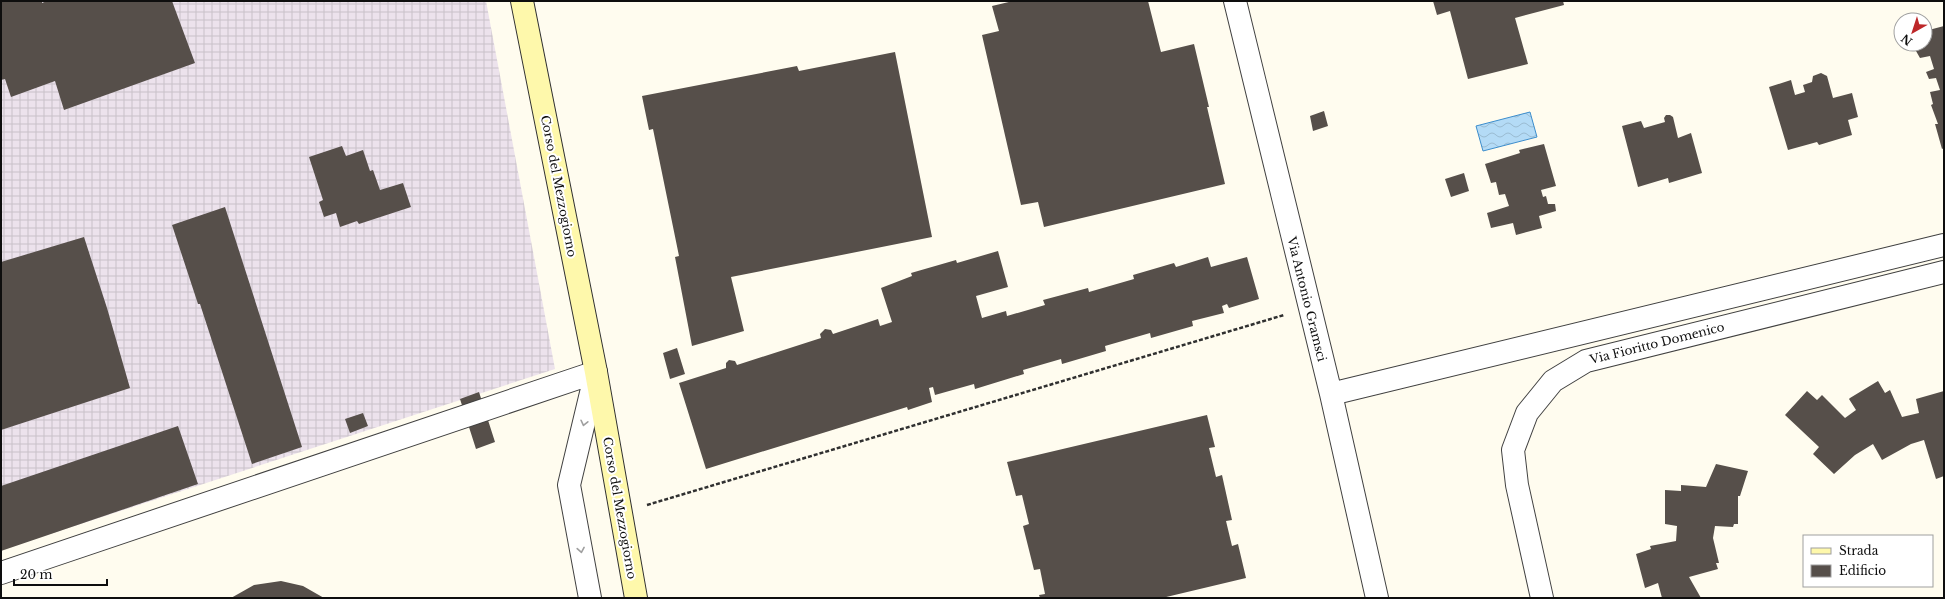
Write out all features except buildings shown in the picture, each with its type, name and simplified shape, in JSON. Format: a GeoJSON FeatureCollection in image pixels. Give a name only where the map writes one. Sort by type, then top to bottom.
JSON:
{"type":"FeatureCollection","features":[{"type":"Feature","properties":{"kind":"main road","name":"Corso del Mezzogiorno"},"geometry":{"type":"LineString","coordinates":[[522,1],[596,372],[636,598]]}},
{"type":"Feature","properties":{"kind":"street","name":"Via Antonio Gramsci"},"geometry":{"type":"LineString","coordinates":[[1235,1],[1308,308],[1331,394],[1378,598]]}},
{"type":"Feature","properties":{"kind":"street"},"geometry":{"type":"LineString","coordinates":[[1331,394],[1944,244]]}},
{"type":"Feature","properties":{"kind":"street","name":"Via Fioritto Domenico"},"geometry":{"type":"LineString","coordinates":[[1542,598],[1517,485],[1513,450],[1527,413],[1553,381],[1586,360],[1944,272]]}},
{"type":"Feature","properties":{"kind":"street"},"geometry":{"type":"LineString","coordinates":[[1,573],[596,372]]}},
{"type":"Feature","properties":{"kind":"street","name":"Corso del Mezzogiorno"},"geometry":{"type":"LineString","coordinates":[[590,598],[569,485],[596,372]]}},
{"type":"Feature","properties":{"kind":"path"},"geometry":{"type":"LineString","coordinates":[[621,513],[1308,308]]}},
{"type":"Feature","properties":{"kind":"shaded area"},"geometry":{"type":"Polygon","coordinates":[[[1,1],[486,1],[555,369],[1,550],[1,1]]]}},
{"type":"Feature","properties":{"kind":"water"},"geometry":{"type":"Polygon","coordinates":[[[1530,112],[1537,137],[1483,151],[1476,126],[1530,112]]]}}]}
